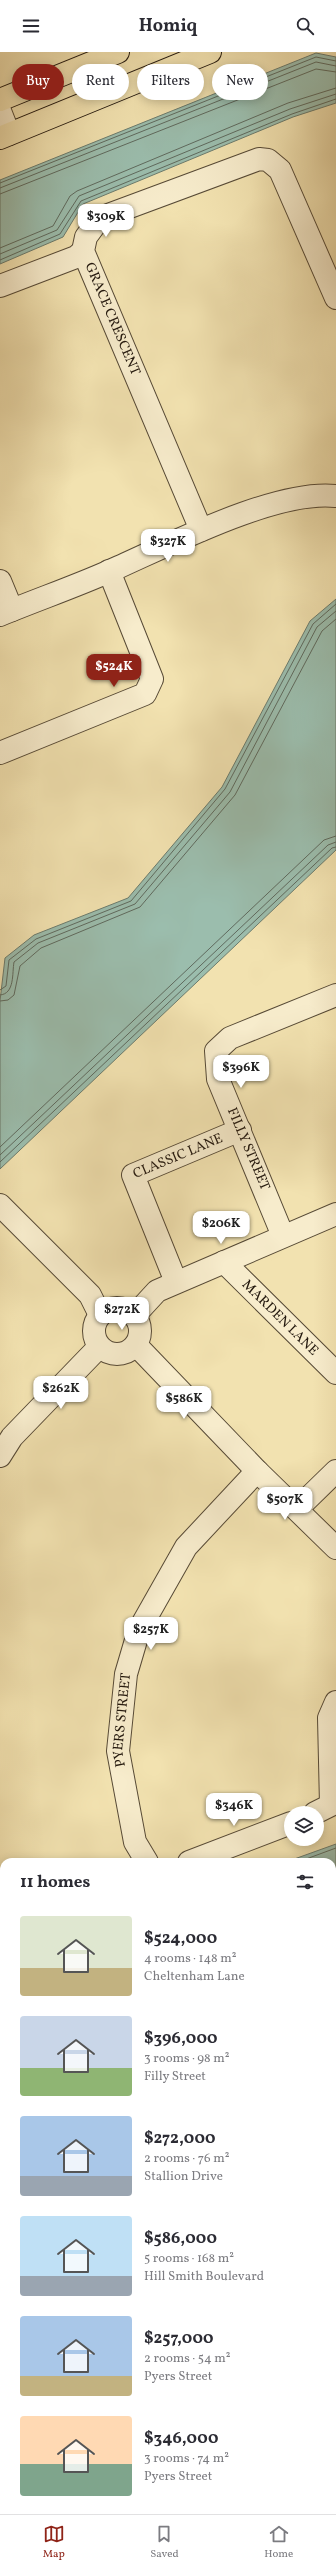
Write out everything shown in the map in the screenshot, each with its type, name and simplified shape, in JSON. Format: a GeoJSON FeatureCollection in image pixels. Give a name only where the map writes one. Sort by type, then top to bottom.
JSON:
{"type":"FeatureCollection","features":[{"type":"Feature","properties":{"kind":"main road"},"geometry":{"type":"LineString","coordinates":[[0,100],[90,57],[118,52]]}},
{"type":"Feature","properties":{"kind":"main road"},"geometry":{"type":"LineString","coordinates":[[5,136],[210,52]]}},
{"type":"Feature","properties":{"kind":"street"},"geometry":{"type":"LineString","coordinates":[[0,111],[5,136]]}},
{"type":"Feature","properties":{"kind":"street","name":"GRACE CRESCENT"},"geometry":{"type":"LineString","coordinates":[[201,530],[83,251],[86,237],[100,218],[259,158],[268,160],[280,170],[336,298]]}},
{"type":"Feature","properties":{"kind":"street"},"geometry":{"type":"LineString","coordinates":[[0,286],[76,257],[83,251]]}},
{"type":"Feature","properties":{"kind":"street"},"geometry":{"type":"LineString","coordinates":[[0,581],[6,613],[109,571],[201,530],[278,503],[325,494],[336,496]]}},
{"type":"Feature","properties":{"kind":"street"},"geometry":{"type":"LineString","coordinates":[[0,753],[145,694],[152,679],[109,571]]}},
{"type":"Feature","properties":{"kind":"street","name":"FILLY STREET"},"geometry":{"type":"LineString","coordinates":[[283,1236],[218,1079],[216,1051],[230,1038],[336,995]]}},
{"type":"Feature","properties":{"kind":"street","name":"CLASSIC LANE"},"geometry":{"type":"LineString","coordinates":[[176,1282],[133,1175],[240,1130]]}},
{"type":"Feature","properties":{"kind":"street"},"geometry":{"type":"LineString","coordinates":[[0,1204],[90,1295],[100,1315]]}},
{"type":"Feature","properties":{"kind":"street"},"geometry":{"type":"LineString","coordinates":[[134,1316],[157,1291],[336,1214]]}},
{"type":"Feature","properties":{"kind":"street","name":"MARDEN LANE"},"geometry":{"type":"LineString","coordinates":[[224,1262],[336,1373]]}},
{"type":"Feature","properties":{"kind":"street"},"geometry":{"type":"LineString","coordinates":[[113,1309],[128,1311],[134,1316],[140,1330],[136,1345],[131,1350],[118,1354],[111,1354],[99,1346],[94,1334],[94,1327],[100,1315],[113,1309]]}},
{"type":"Feature","properties":{"kind":"street"},"geometry":{"type":"LineString","coordinates":[[136,1345],[257,1471],[336,1548]]}},
{"type":"Feature","properties":{"kind":"street"},"geometry":{"type":"LineString","coordinates":[[0,1456],[12,1436],[99,1346]]}},
{"type":"Feature","properties":{"kind":"street","name":"PYERS STREET"},"geometry":{"type":"LineString","coordinates":[[145,1858],[135,1842],[118,1751],[126,1674],[139,1630],[186,1547],[257,1471]]}},
{"type":"Feature","properties":{"kind":"street"},"geometry":{"type":"LineString","coordinates":[[296,1509],[336,1471]]}},
{"type":"Feature","properties":{"kind":"street"},"geometry":{"type":"LineString","coordinates":[[324,1808],[331,1805],[329,1718],[336,1702]]}},
{"type":"Feature","properties":{"kind":"street"},"geometry":{"type":"LineString","coordinates":[[199,1858],[284,1826]]}},
{"type":"Feature","properties":{"kind":"water"},"geometry":{"type":"Polygon","coordinates":[[[316,53],[336,57],[336,103],[293,117],[83,204],[63,237],[0,264],[0,180],[199,100],[204,100],[204,98],[212,95],[212,100],[268,100],[268,72],[316,53]]]}},
{"type":"Feature","properties":{"kind":"water"},"geometry":{"type":"Polygon","coordinates":[[[336,599],[336,850],[0,1169],[0,1001],[5,958],[34,935],[128,898],[222,787],[310,621],[336,599]]]}},
{"type":"Feature","properties":{"kind":"water"},"geometry":{"type":"Polygon","coordinates":[[[336,1844],[336,1858],[297,1858],[336,1844]]]}}]}
